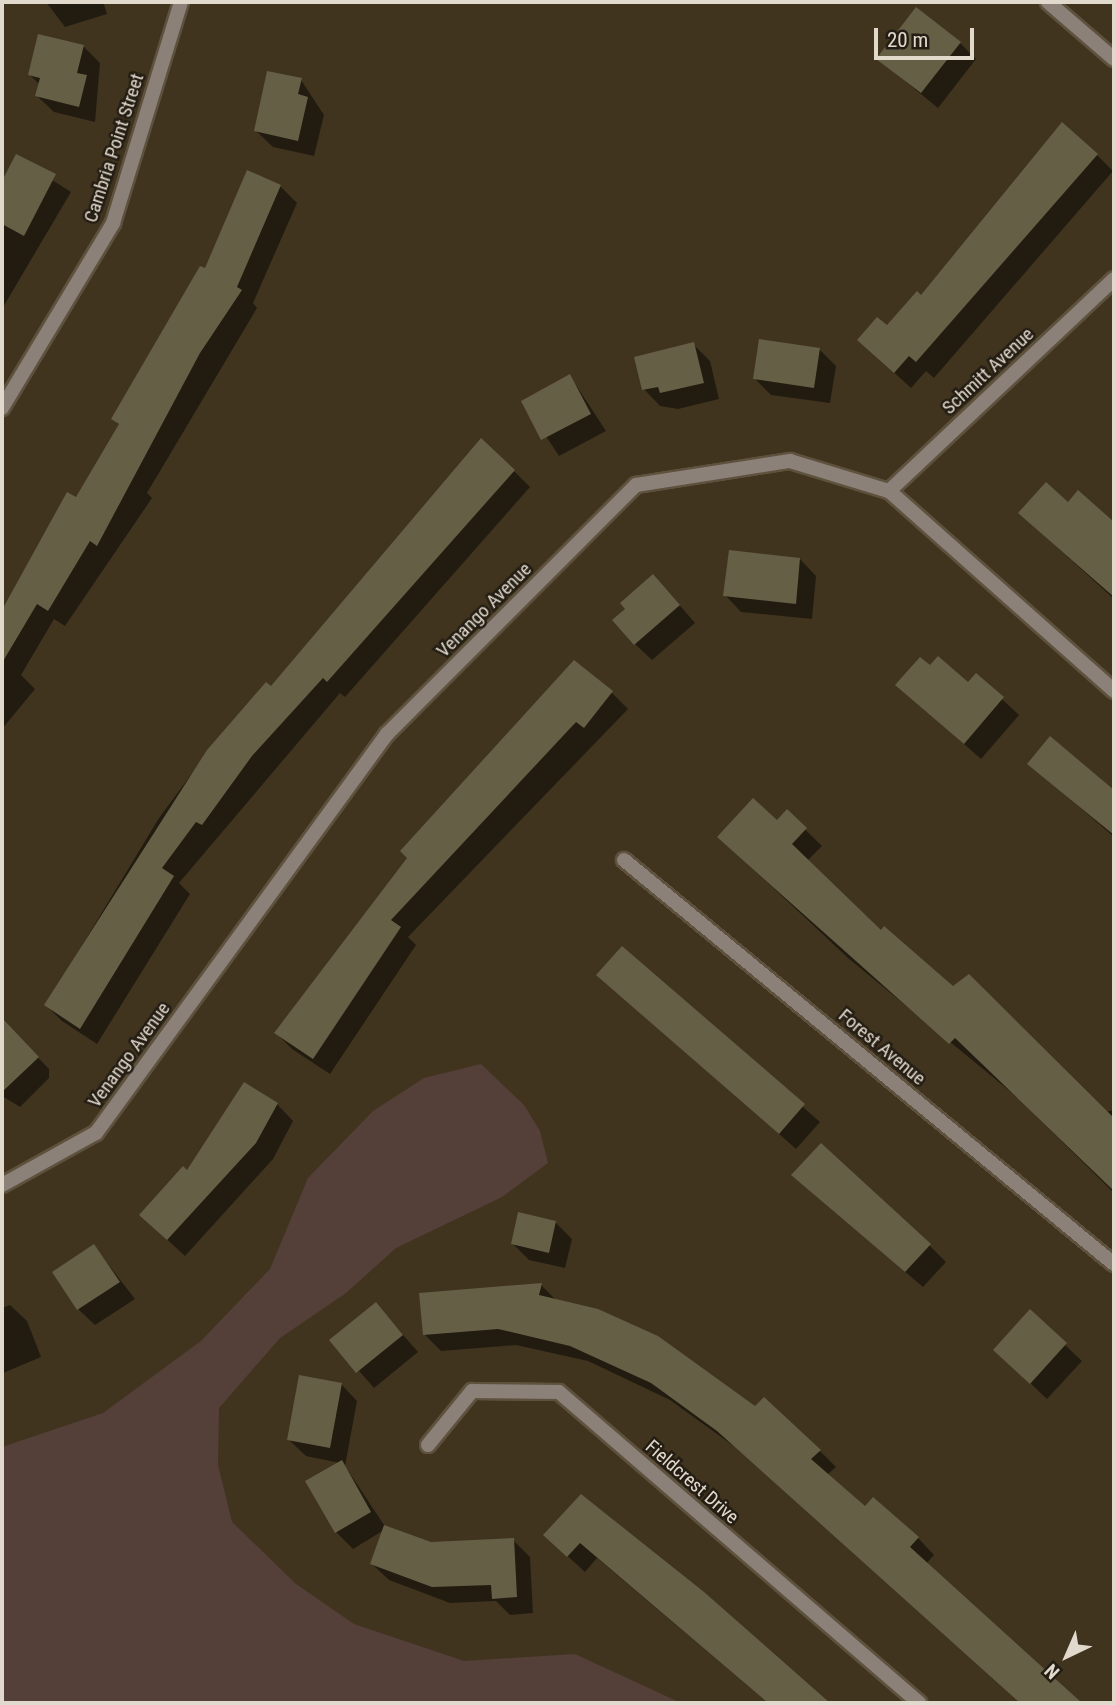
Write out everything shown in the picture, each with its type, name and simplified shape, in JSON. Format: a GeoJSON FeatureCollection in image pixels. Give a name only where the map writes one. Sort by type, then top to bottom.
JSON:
{"type":"FeatureCollection","features":[{"type":"Feature","properties":{"kind":"street","name":"Cambria Point Street"},"geometry":{"type":"LineString","coordinates":[[2,408],[113,223],[181,2]]}},
{"type":"Feature","properties":{"kind":"street"},"geometry":{"type":"LineString","coordinates":[[1048,2],[1114,59]]}},
{"type":"Feature","properties":{"kind":"street","name":"Schmitt Avenue"},"geometry":{"type":"LineString","coordinates":[[889,491],[1114,279]]}},
{"type":"Feature","properties":{"kind":"street","name":"Venango Avenue"},"geometry":{"type":"LineString","coordinates":[[2,1185],[96,1133],[387,734],[636,485],[790,461],[889,491],[1114,691]]}},
{"type":"Feature","properties":{"kind":"street","name":"Forest Avenue"},"geometry":{"type":"LineString","coordinates":[[624,860],[1114,1264]]}},
{"type":"Feature","properties":{"kind":"street","name":"Fieldcrest Drive"},"geometry":{"type":"LineString","coordinates":[[428,1445],[472,1391],[559,1392],[919,1703]]}},
{"type":"Feature","properties":{"kind":"shaded area"},"geometry":{"type":"Polygon","coordinates":[[[481,1064],[524,1105],[540,1131],[548,1163],[502,1197],[396,1248],[346,1293],[280,1338],[219,1408],[218,1465],[232,1522],[296,1584],[354,1624],[464,1661],[575,1654],[681,1703],[2,1703],[2,1447],[103,1413],[201,1341],[270,1269],[308,1178],[373,1111],[424,1078],[481,1064]]]}},
{"type":"Feature","properties":{"kind":"building"},"geometry":{"type":"Polygon","coordinates":[[[916,7],[961,42],[921,93],[876,59],[916,7]]]}},
{"type":"Feature","properties":{"kind":"building"},"geometry":{"type":"Polygon","coordinates":[[[38,34],[84,45],[77,73],[87,75],[79,107],[35,96],[40,78],[28,75],[38,34]]]}},
{"type":"Feature","properties":{"kind":"building"},"geometry":{"type":"Polygon","coordinates":[[[267,71],[302,78],[298,94],[308,97],[298,141],[254,131],[267,71]]]}},
{"type":"Feature","properties":{"kind":"building"},"geometry":{"type":"Polygon","coordinates":[[[1062,122],[1098,154],[916,362],[909,356],[894,373],[857,340],[877,317],[887,325],[917,291],[921,295],[1062,122]]]}},
{"type":"Feature","properties":{"kind":"building"},"geometry":{"type":"Polygon","coordinates":[[[16,154],[56,174],[24,236],[2,224],[2,181],[16,154]]]}},
{"type":"Feature","properties":{"kind":"building"},"geometry":{"type":"Polygon","coordinates":[[[247,170],[281,185],[237,287],[242,290],[200,353],[97,546],[90,541],[48,611],[37,604],[2,663],[2,610],[67,492],[76,497],[119,424],[111,419],[200,266],[205,268],[247,170]]]}},
{"type":"Feature","properties":{"kind":"building"},"geometry":{"type":"Polygon","coordinates":[[[759,339],[820,348],[814,388],[753,379],[759,339]]]}},
{"type":"Feature","properties":{"kind":"building"},"geometry":{"type":"Polygon","coordinates":[[[694,342],[704,383],[660,393],[658,387],[642,390],[634,357],[694,342]]]}},
{"type":"Feature","properties":{"kind":"building"},"geometry":{"type":"Polygon","coordinates":[[[570,374],[591,414],[541,440],[521,401],[570,374]]]}},
{"type":"Feature","properties":{"kind":"building"},"geometry":{"type":"Polygon","coordinates":[[[481,438],[515,470],[327,682],[323,678],[252,756],[202,825],[196,822],[162,868],[174,876],[80,1029],[44,1005],[207,750],[266,682],[271,686],[481,438]]]}},
{"type":"Feature","properties":{"kind":"building"},"geometry":{"type":"Polygon","coordinates":[[[1046,482],[1068,502],[1078,490],[1114,522],[1114,597],[1018,513],[1046,482]]]}},
{"type":"Feature","properties":{"kind":"building"},"geometry":{"type":"Polygon","coordinates":[[[729,550],[800,558],[796,604],[723,596],[729,550]]]}},
{"type":"Feature","properties":{"kind":"building"},"geometry":{"type":"Polygon","coordinates":[[[653,574],[680,605],[634,645],[612,620],[625,609],[620,603],[653,574]]]}},
{"type":"Feature","properties":{"kind":"building"},"geometry":{"type":"Polygon","coordinates":[[[938,656],[968,682],[976,673],[1004,697],[964,744],[895,685],[920,657],[930,665],[938,656]]]}},
{"type":"Feature","properties":{"kind":"building"},"geometry":{"type":"Polygon","coordinates":[[[574,660],[613,691],[584,728],[576,722],[391,920],[401,927],[313,1059],[274,1033],[407,858],[400,851],[574,660]]]}},
{"type":"Feature","properties":{"kind":"building"},"geometry":{"type":"Polygon","coordinates":[[[1050,736],[1114,790],[1114,835],[1027,764],[1050,736]]]}},
{"type":"Feature","properties":{"kind":"building"},"geometry":{"type":"Polygon","coordinates":[[[753,798],[777,820],[787,809],[807,828],[792,844],[881,930],[884,926],[953,986],[969,974],[1114,1118],[1114,1191],[955,1038],[949,1044],[717,837],[753,798]]]}},
{"type":"Feature","properties":{"kind":"building"},"geometry":{"type":"Polygon","coordinates":[[[622,946],[805,1104],[779,1134],[596,975],[622,946]]]}},
{"type":"Feature","properties":{"kind":"building"},"geometry":{"type":"Polygon","coordinates":[[[2,1018],[39,1057],[2,1092],[2,1018]]]}},
{"type":"Feature","properties":{"kind":"building"},"geometry":{"type":"Polygon","coordinates":[[[244,1082],[278,1103],[256,1143],[167,1240],[139,1215],[183,1166],[187,1170],[244,1082]]]}},
{"type":"Feature","properties":{"kind":"building"},"geometry":{"type":"Polygon","coordinates":[[[821,1143],[931,1244],[905,1272],[791,1175],[821,1143]]]}},
{"type":"Feature","properties":{"kind":"building"},"geometry":{"type":"Polygon","coordinates":[[[518,1212],[556,1221],[549,1253],[511,1244],[518,1212]]]}},
{"type":"Feature","properties":{"kind":"building"},"geometry":{"type":"Polygon","coordinates":[[[94,1244],[120,1282],[77,1310],[52,1272],[94,1244]]]}},
{"type":"Feature","properties":{"kind":"building"},"geometry":{"type":"Polygon","coordinates":[[[542,1283],[539,1295],[598,1309],[658,1336],[755,1406],[764,1397],[821,1450],[811,1459],[865,1506],[873,1497],[919,1537],[910,1547],[1082,1703],[1020,1703],[717,1431],[651,1383],[570,1346],[498,1329],[423,1335],[419,1293],[542,1283]]]}},
{"type":"Feature","properties":{"kind":"building"},"geometry":{"type":"Polygon","coordinates":[[[376,1302],[403,1335],[356,1373],[329,1340],[376,1302]]]}},
{"type":"Feature","properties":{"kind":"building"},"geometry":{"type":"Polygon","coordinates":[[[1030,1309],[1067,1343],[1030,1384],[993,1350],[1030,1309]]]}},
{"type":"Feature","properties":{"kind":"building"},"geometry":{"type":"Polygon","coordinates":[[[299,1375],[342,1383],[330,1448],[287,1440],[299,1375]]]}},
{"type":"Feature","properties":{"kind":"building"},"geometry":{"type":"Polygon","coordinates":[[[342,1460],[371,1512],[335,1533],[305,1481],[342,1460]]]}},
{"type":"Feature","properties":{"kind":"building"},"geometry":{"type":"Polygon","coordinates":[[[581,1494],[704,1592],[830,1703],[768,1703],[580,1543],[567,1557],[543,1535],[581,1494]]]}},
{"type":"Feature","properties":{"kind":"building"},"geometry":{"type":"Polygon","coordinates":[[[384,1525],[431,1542],[514,1538],[517,1597],[492,1599],[491,1585],[432,1587],[370,1564],[384,1525]]]}}]}
